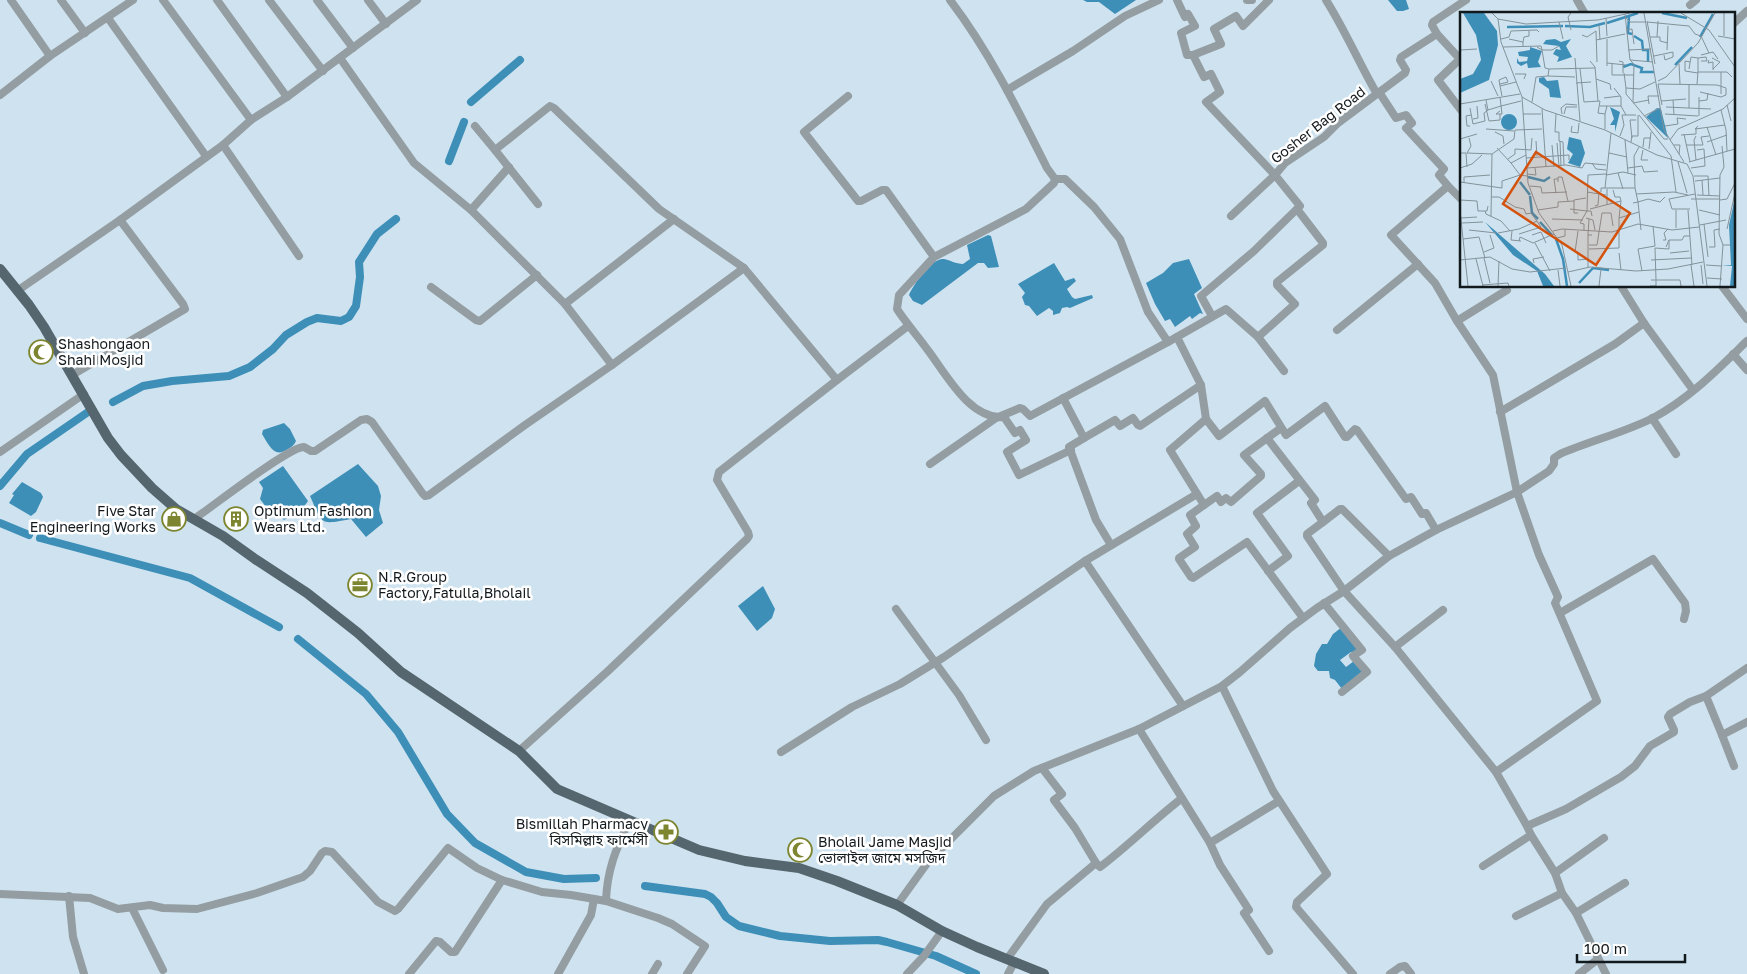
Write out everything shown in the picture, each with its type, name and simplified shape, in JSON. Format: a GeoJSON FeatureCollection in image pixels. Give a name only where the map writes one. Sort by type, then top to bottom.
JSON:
{"type":"FeatureCollection","features":[{"type":"Feature","properties":{"kind":"main road"},"geometry":{"type":"LineString","coordinates":[[0,270],[44,327],[108,438],[120,455],[152,488],[176,509],[223,536],[307,593],[358,633],[400,672],[519,751],[557,789],[699,850],[745,861],[799,868],[837,881],[897,905],[942,931],[1044,974]]}},
{"type":"Feature","properties":{"kind":"street"},"geometry":{"type":"LineString","coordinates":[[11,0],[50,56]]}},
{"type":"Feature","properties":{"kind":"street"},"geometry":{"type":"LineString","coordinates":[[61,0],[85,33]]}},
{"type":"Feature","properties":{"kind":"street"},"geometry":{"type":"LineString","coordinates":[[0,95],[50,56],[133,0]]}},
{"type":"Feature","properties":{"kind":"street"},"geometry":{"type":"LineString","coordinates":[[163,0],[251,120]]}},
{"type":"Feature","properties":{"kind":"street"},"geometry":{"type":"LineString","coordinates":[[217,0],[287,97]]}},
{"type":"Feature","properties":{"kind":"street"},"geometry":{"type":"LineString","coordinates":[[269,0],[323,71]]}},
{"type":"Feature","properties":{"kind":"street"},"geometry":{"type":"LineString","coordinates":[[316,0],[353,48]]}},
{"type":"Feature","properties":{"kind":"street"},"geometry":{"type":"LineString","coordinates":[[368,0],[386,24]]}},
{"type":"Feature","properties":{"kind":"street"},"geometry":{"type":"LineString","coordinates":[[17,291],[120,220],[223,145],[251,120],[323,71],[417,0]]}},
{"type":"Feature","properties":{"kind":"street"},"geometry":{"type":"LineString","coordinates":[[950,0],[968,23],[1007,90],[1047,168],[1056,179]]}},
{"type":"Feature","properties":{"kind":"street"},"geometry":{"type":"LineString","coordinates":[[1007,90],[1073,51],[1125,16],[1158,0]]}},
{"type":"Feature","properties":{"kind":"street"},"geometry":{"type":"LineString","coordinates":[[1177,0],[1185,16],[1188,14],[1195,26],[1181,33],[1187,56],[1221,44],[1214,29],[1236,16],[1243,26],[1269,0]]}},
{"type":"Feature","properties":{"kind":"street"},"geometry":{"type":"LineString","coordinates":[[1247,0],[1252,0]]}},
{"type":"Feature","properties":{"kind":"street","name":"Gosher Bag Road"},"geometry":{"type":"LineString","coordinates":[[1297,209],[1300,203],[1275,175],[1285,163],[1324,137],[1338,123],[1378,93],[1358,61],[1340,22],[1326,0]]}},
{"type":"Feature","properties":{"kind":"street"},"geometry":{"type":"LineString","coordinates":[[1460,109],[1438,80],[1459,61],[1459,58],[1437,34],[1432,25],[1433,22],[1466,0]]}},
{"type":"Feature","properties":{"kind":"street"},"geometry":{"type":"LineString","coordinates":[[1734,23],[1747,11]]}},
{"type":"Feature","properties":{"kind":"street"},"geometry":{"type":"LineString","coordinates":[[108,18],[206,156]]}},
{"type":"Feature","properties":{"kind":"street"},"geometry":{"type":"LineString","coordinates":[[1437,34],[1401,57],[1400,60],[1406,70],[1405,73],[1378,93],[1396,118],[1406,114],[1412,123],[1406,128],[1444,169],[1439,175],[1460,198]]}},
{"type":"Feature","properties":{"kind":"street"},"geometry":{"type":"LineString","coordinates":[[1193,55],[1204,77],[1211,74],[1220,92],[1206,102],[1275,175],[1231,216]]}},
{"type":"Feature","properties":{"kind":"street"},"geometry":{"type":"LineString","coordinates":[[340,58],[409,158],[471,210],[537,275],[565,304],[612,365]]}},
{"type":"Feature","properties":{"kind":"street"},"geometry":{"type":"LineString","coordinates":[[848,96],[804,132],[858,202],[882,190],[886,190],[934,257]]}},
{"type":"Feature","properties":{"kind":"street"},"geometry":{"type":"LineString","coordinates":[[495,150],[550,106],[554,108],[659,209],[744,268],[837,380]]}},
{"type":"Feature","properties":{"kind":"street"},"geometry":{"type":"LineString","coordinates":[[475,126],[538,204]]}},
{"type":"Feature","properties":{"kind":"street"},"geometry":{"type":"LineString","coordinates":[[223,145],[299,256]]}},
{"type":"Feature","properties":{"kind":"street"},"geometry":{"type":"LineString","coordinates":[[471,210],[509,167]]}},
{"type":"Feature","properties":{"kind":"street"},"geometry":{"type":"LineString","coordinates":[[1056,179],[1026,209],[934,257],[899,295],[897,309],[960,394],[970,403],[996,418],[1004,418],[1015,433],[1020,430],[1026,439],[1007,452],[1019,475],[1071,450]]}},
{"type":"Feature","properties":{"kind":"street"},"geometry":{"type":"LineString","coordinates":[[1056,179],[1065,179],[1094,207],[1120,239],[1148,312],[1168,342]]}},
{"type":"Feature","properties":{"kind":"street"},"geometry":{"type":"LineString","coordinates":[[1448,186],[1391,235],[1436,283],[1457,321],[1493,375],[1517,492],[1539,555],[1558,597],[1555,603],[1597,701],[1496,772]]}},
{"type":"Feature","properties":{"kind":"street"},"geometry":{"type":"LineString","coordinates":[[1212,316],[1201,296],[1254,251],[1297,209],[1324,245],[1277,282],[1277,285],[1295,304],[1258,336]]}},
{"type":"Feature","properties":{"kind":"street"},"geometry":{"type":"LineString","coordinates":[[565,304],[674,219]]}},
{"type":"Feature","properties":{"kind":"street"},"geometry":{"type":"LineString","coordinates":[[72,375],[185,309],[120,220]]}},
{"type":"Feature","properties":{"kind":"street"},"geometry":{"type":"LineString","coordinates":[[1337,330],[1418,264]]}},
{"type":"Feature","properties":{"kind":"street"},"geometry":{"type":"LineString","coordinates":[[194,519],[270,465],[298,448],[304,447],[311,452],[315,451],[361,420],[367,419],[372,422],[423,494],[429,495],[525,424],[612,365],[744,268]]}},
{"type":"Feature","properties":{"kind":"street"},"geometry":{"type":"LineString","coordinates":[[431,287],[480,321],[537,275]]}},
{"type":"Feature","properties":{"kind":"street"},"geometry":{"type":"LineString","coordinates":[[1622,288],[1644,323],[1693,390]]}},
{"type":"Feature","properties":{"kind":"street"},"geometry":{"type":"LineString","coordinates":[[1724,288],[1747,319]]}},
{"type":"Feature","properties":{"kind":"street"},"geometry":{"type":"LineString","coordinates":[[1457,321],[1507,290]]}},
{"type":"Feature","properties":{"kind":"street"},"geometry":{"type":"LineString","coordinates":[[930,464],[996,418],[1020,408],[1030,416],[1168,342],[1226,308],[1258,336],[1284,371]]}},
{"type":"Feature","properties":{"kind":"street"},"geometry":{"type":"LineString","coordinates":[[1500,412],[1607,348],[1644,323]]}},
{"type":"Feature","properties":{"kind":"street"},"geometry":{"type":"LineString","coordinates":[[519,751],[608,671],[747,539],[749,536],[748,532],[717,480],[719,472],[908,326]]}},
{"type":"Feature","properties":{"kind":"street"},"geometry":{"type":"LineString","coordinates":[[1177,337],[1201,385],[1206,419],[1219,436],[1265,401],[1287,435],[1325,406],[1345,437],[1355,429],[1357,430],[1406,499],[1411,497],[1422,514],[1426,513],[1436,530]]}},
{"type":"Feature","properties":{"kind":"street"},"geometry":{"type":"LineString","coordinates":[[897,905],[928,862],[994,796],[1034,771],[1140,729],[1222,686],[1303,618],[1344,591],[1389,556],[1436,530],[1517,492],[1549,471],[1554,464],[1556,456],[1652,418],[1680,401],[1747,341]]}},
{"type":"Feature","properties":{"kind":"street"},"geometry":{"type":"LineString","coordinates":[[1733,354],[1747,370]]}},
{"type":"Feature","properties":{"kind":"street"},"geometry":{"type":"LineString","coordinates":[[1111,545],[1096,520],[1070,445],[1115,420],[1120,426],[1133,418],[1140,426],[1201,385]]}},
{"type":"Feature","properties":{"kind":"street"},"geometry":{"type":"LineString","coordinates":[[0,452],[84,394]]}},
{"type":"Feature","properties":{"kind":"street"},"geometry":{"type":"LineString","coordinates":[[1063,398],[1084,438]]}},
{"type":"Feature","properties":{"kind":"street"},"geometry":{"type":"LineString","coordinates":[[1652,418],[1676,454]]}},
{"type":"Feature","properties":{"kind":"street"},"geometry":{"type":"LineString","coordinates":[[1204,505],[1170,450],[1206,419]]}},
{"type":"Feature","properties":{"kind":"street"},"geometry":{"type":"LineString","coordinates":[[1282,428],[1244,455],[1261,476],[1231,502],[1226,498],[1221,502],[1217,496],[1190,515],[1196,526],[1187,534],[1195,547],[1178,558],[1191,577],[1194,578],[1246,542],[1303,618]]}},
{"type":"Feature","properties":{"kind":"street"},"geometry":{"type":"LineString","coordinates":[[1267,438],[1315,500],[1311,503],[1323,522]]}},
{"type":"Feature","properties":{"kind":"street"},"geometry":{"type":"LineString","coordinates":[[1268,571],[1288,556],[1256,513],[1300,481]]}},
{"type":"Feature","properties":{"kind":"street"},"geometry":{"type":"LineString","coordinates":[[781,752],[852,707],[900,684],[936,662],[1085,561],[1197,494]]}},
{"type":"Feature","properties":{"kind":"street"},"geometry":{"type":"LineString","coordinates":[[1389,556],[1342,509],[1307,535],[1344,591],[1395,647],[1496,772],[1531,835],[1555,873],[1562,893],[1576,912],[1606,974]]}},
{"type":"Feature","properties":{"kind":"street"},"geometry":{"type":"LineString","coordinates":[[1560,614],[1653,559],[1685,603],[1684,619]]}},
{"type":"Feature","properties":{"kind":"street"},"geometry":{"type":"LineString","coordinates":[[1085,561],[1183,706]]}},
{"type":"Feature","properties":{"kind":"street"},"geometry":{"type":"LineString","coordinates":[[1324,603],[1362,650],[1354,656],[1367,672],[1342,692]]}},
{"type":"Feature","properties":{"kind":"street"},"geometry":{"type":"LineString","coordinates":[[896,609],[959,695],[986,740]]}},
{"type":"Feature","properties":{"kind":"street"},"geometry":{"type":"LineString","coordinates":[[1395,647],[1443,610]]}},
{"type":"Feature","properties":{"kind":"street"},"geometry":{"type":"LineString","coordinates":[[1527,826],[1566,809],[1630,770],[1650,746],[1674,732],[1668,719],[1670,714],[1690,702],[1706,696],[1747,668]]}},
{"type":"Feature","properties":{"kind":"street"},"geometry":{"type":"LineString","coordinates":[[1222,686],[1273,791],[1327,874],[1297,902],[1296,907],[1353,974]]}},
{"type":"Feature","properties":{"kind":"street"},"geometry":{"type":"LineString","coordinates":[[1706,696],[1734,766]]}},
{"type":"Feature","properties":{"kind":"street"},"geometry":{"type":"LineString","coordinates":[[1722,735],[1747,722]]}},
{"type":"Feature","properties":{"kind":"street"},"geometry":{"type":"LineString","coordinates":[[1140,729],[1181,799],[1210,843],[1220,865],[1249,910],[1244,912],[1269,951]]}},
{"type":"Feature","properties":{"kind":"street"},"geometry":{"type":"LineString","coordinates":[[1042,768],[1062,794],[1054,800],[1100,867],[1149,827],[1165,810],[1181,799]]}},
{"type":"Feature","properties":{"kind":"street"},"geometry":{"type":"LineString","coordinates":[[1210,843],[1279,801]]}},
{"type":"Feature","properties":{"kind":"street"},"geometry":{"type":"LineString","coordinates":[[606,901],[606,882],[613,856],[629,821]]}},
{"type":"Feature","properties":{"kind":"street"},"geometry":{"type":"LineString","coordinates":[[1483,866],[1531,835]]}},
{"type":"Feature","properties":{"kind":"street"},"geometry":{"type":"LineString","coordinates":[[1555,873],[1604,838]]}},
{"type":"Feature","properties":{"kind":"street"},"geometry":{"type":"LineString","coordinates":[[0,894],[90,898],[118,909],[150,905],[163,908],[197,909],[257,893],[303,877],[325,851],[332,852],[378,902],[395,911],[448,848],[477,868],[502,880],[542,892],[606,901],[672,924],[705,946],[688,974]]}},
{"type":"Feature","properties":{"kind":"street"},"geometry":{"type":"LineString","coordinates":[[1008,974],[1011,960],[1047,904],[1096,863]]}},
{"type":"Feature","properties":{"kind":"street"},"geometry":{"type":"LineString","coordinates":[[409,974],[436,941],[440,942],[451,952],[455,952],[502,880]]}},
{"type":"Feature","properties":{"kind":"street"},"geometry":{"type":"LineString","coordinates":[[1576,912],[1625,883]]}},
{"type":"Feature","properties":{"kind":"street"},"geometry":{"type":"LineString","coordinates":[[1516,916],[1562,893]]}},
{"type":"Feature","properties":{"kind":"street"},"geometry":{"type":"LineString","coordinates":[[69,896],[73,937],[84,974]]}},
{"type":"Feature","properties":{"kind":"street"},"geometry":{"type":"LineString","coordinates":[[558,974],[591,915],[594,899]]}},
{"type":"Feature","properties":{"kind":"street"},"geometry":{"type":"LineString","coordinates":[[132,908],[163,970]]}},
{"type":"Feature","properties":{"kind":"street"},"geometry":{"type":"LineString","coordinates":[[908,972],[924,956],[942,931]]}},
{"type":"Feature","properties":{"kind":"street"},"geometry":{"type":"LineString","coordinates":[[1579,974],[1598,959]]}},
{"type":"Feature","properties":{"kind":"street"},"geometry":{"type":"LineString","coordinates":[[652,974],[658,964]]}},
{"type":"Feature","properties":{"kind":"street"},"geometry":{"type":"LineString","coordinates":[[1390,974],[1405,966],[1412,974]]}},
{"type":"Feature","properties":{"kind":"water"},"geometry":{"type":"Polygon","coordinates":[[[1083,0],[1136,0],[1115,14],[1099,2],[1083,0]]]}},
{"type":"Feature","properties":{"kind":"water"},"geometry":{"type":"Polygon","coordinates":[[[1388,0],[1406,0],[1409,9],[1397,11],[1388,0]]]}},
{"type":"Feature","properties":{"kind":"water"},"geometry":{"type":"Polygon","coordinates":[[[988,235],[991,236],[999,267],[988,268],[984,263],[978,263],[922,305],[913,301],[909,295],[914,285],[934,262],[944,259],[963,264],[970,259],[967,245],[988,235]]]}},
{"type":"Feature","properties":{"kind":"water"},"geometry":{"type":"Polygon","coordinates":[[[1189,259],[1202,288],[1194,294],[1203,314],[1200,313],[1192,319],[1190,316],[1175,327],[1170,319],[1165,321],[1146,283],[1163,273],[1173,263],[1189,259]]]}},
{"type":"Feature","properties":{"kind":"water"},"geometry":{"type":"Polygon","coordinates":[[[1054,263],[1065,281],[1074,278],[1076,281],[1067,289],[1072,297],[1075,299],[1092,295],[1093,298],[1070,308],[1062,308],[1060,313],[1053,315],[1053,311],[1049,308],[1037,316],[1029,306],[1025,305],[1022,297],[1025,293],[1018,284],[1054,263]]]}},
{"type":"Feature","properties":{"kind":"water"},"geometry":{"type":"Polygon","coordinates":[[[284,423],[290,429],[296,441],[294,445],[283,452],[275,452],[262,434],[263,430],[284,423]]]}},
{"type":"Feature","properties":{"kind":"water"},"geometry":{"type":"Polygon","coordinates":[[[358,464],[378,486],[381,496],[379,510],[383,523],[366,537],[351,519],[333,522],[323,521],[317,513],[310,496],[358,464]]]}},
{"type":"Feature","properties":{"kind":"water"},"geometry":{"type":"Polygon","coordinates":[[[283,466],[308,501],[303,508],[284,520],[270,505],[266,507],[260,499],[263,488],[259,482],[283,466]]]}},
{"type":"Feature","properties":{"kind":"water"},"geometry":{"type":"Polygon","coordinates":[[[22,482],[41,493],[43,497],[36,512],[31,516],[9,503],[14,495],[12,494],[22,482]]]}},
{"type":"Feature","properties":{"kind":"water"},"geometry":{"type":"Polygon","coordinates":[[[763,586],[775,609],[772,618],[757,631],[738,606],[763,586]]]}},
{"type":"Feature","properties":{"kind":"water"},"geometry":{"type":"Polygon","coordinates":[[[1342,627],[1359,649],[1340,660],[1346,667],[1354,661],[1364,673],[1342,689],[1335,680],[1330,678],[1329,671],[1318,671],[1314,666],[1316,654],[1322,644],[1327,644],[1333,634],[1342,627]]]}},
{"type":"Feature","properties":{"kind":"waterway"},"geometry":{"type":"LineString","coordinates":[[471,102],[520,60]]}},
{"type":"Feature","properties":{"kind":"waterway"},"geometry":{"type":"LineString","coordinates":[[449,161],[464,122]]}},
{"type":"Feature","properties":{"kind":"waterway"},"geometry":{"type":"LineString","coordinates":[[113,402],[143,386],[172,381],[229,376],[250,367],[273,349],[286,335],[307,322],[317,318],[341,321],[349,317],[356,306],[360,277],[359,262],[377,234],[396,219]]}},
{"type":"Feature","properties":{"kind":"waterway"},"geometry":{"type":"LineString","coordinates":[[0,486],[27,454],[91,410]]}},
{"type":"Feature","properties":{"kind":"waterway"},"geometry":{"type":"LineString","coordinates":[[0,523],[29,535]]}},
{"type":"Feature","properties":{"kind":"waterway"},"geometry":{"type":"LineString","coordinates":[[40,538],[190,578],[279,627]]}},
{"type":"Feature","properties":{"kind":"waterway"},"geometry":{"type":"LineString","coordinates":[[298,639],[366,694],[398,732],[447,814],[475,843],[526,872],[564,879],[596,878]]}},
{"type":"Feature","properties":{"kind":"waterway"},"geometry":{"type":"LineString","coordinates":[[645,886],[705,894],[717,903],[726,917],[739,926],[780,936],[830,941],[878,940],[936,956],[976,974]]}},
{"type":"Feature","properties":{"kind":"place","name":"Shashongaon Shahi Mosjid"},"geometry":{"type":"Point","coordinates":[41,352]}},
{"type":"Feature","properties":{"kind":"place","name":"Five Star Engineering Works"},"geometry":{"type":"Point","coordinates":[174,519]}},
{"type":"Feature","properties":{"kind":"place","name":"Optimum Fashion Wears Ltd."},"geometry":{"type":"Point","coordinates":[236,519]}},
{"type":"Feature","properties":{"kind":"place","name":"N.R.Group Factory,Fatulla,Bholail"},"geometry":{"type":"Point","coordinates":[360,585]}},
{"type":"Feature","properties":{"kind":"place","name":"Bismillah Pharmacy বিসমিল্লাহ ফার্মেসী"},"geometry":{"type":"Point","coordinates":[666,832]}},
{"type":"Feature","properties":{"kind":"place","name":"Bholail Jame Masjid ভোলাইল জামে মসজিদ"},"geometry":{"type":"Point","coordinates":[800,850]}}]}
